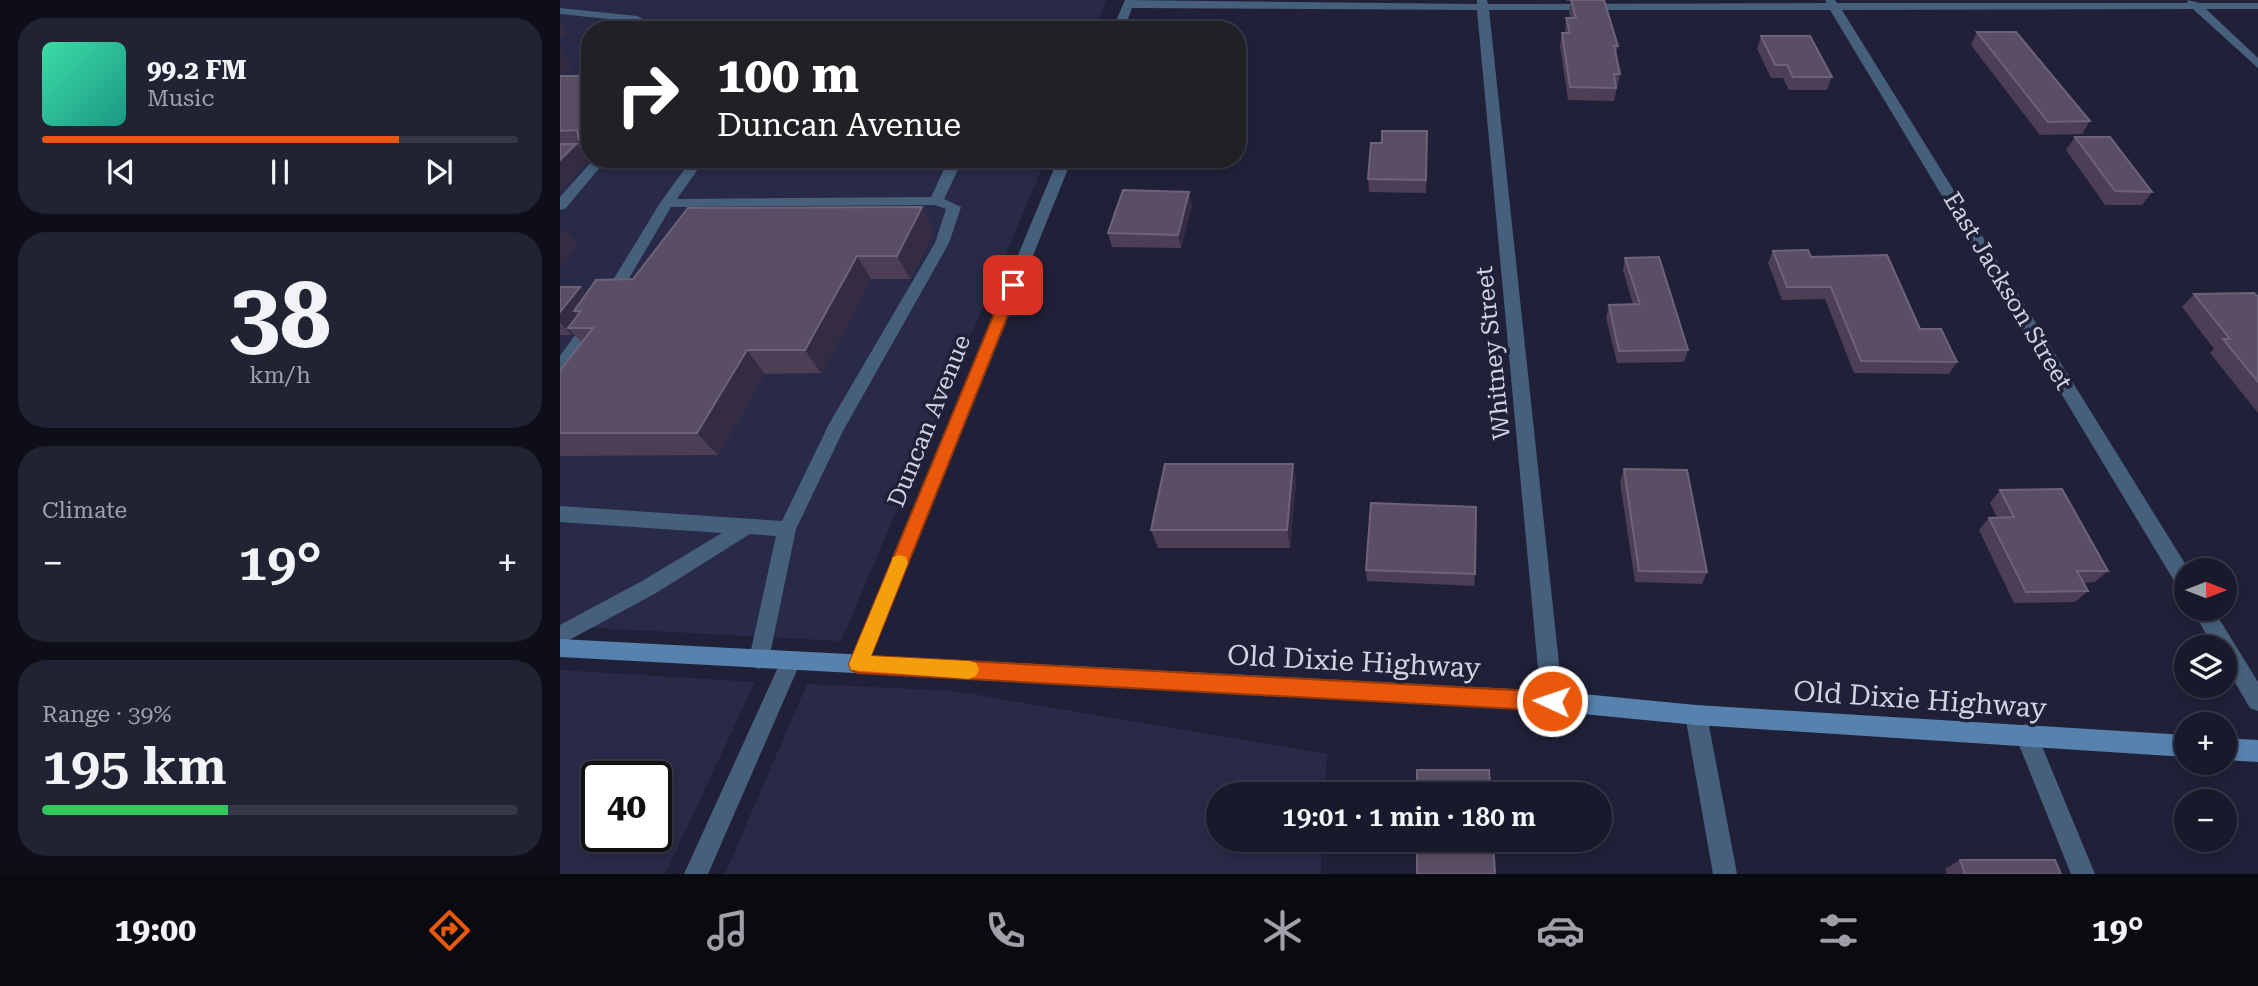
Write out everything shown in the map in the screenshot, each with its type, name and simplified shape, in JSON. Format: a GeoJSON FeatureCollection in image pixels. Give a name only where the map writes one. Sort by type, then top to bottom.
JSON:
{"type":"FeatureCollection","features":[{"type":"Feature","properties":{"kind":"street"},"geometry":{"type":"LineString","coordinates":[[1122,21],[1129,2],[2193,3],[2258,6]]}},
{"type":"Feature","properties":{"kind":"street","name":"East Jackson Street"},"geometry":{"type":"LineString","coordinates":[[1832,3],[2174,563]]}},
{"type":"Feature","properties":{"kind":"street"},"geometry":{"type":"LineString","coordinates":[[2193,3],[2258,64]]}},
{"type":"Feature","properties":{"kind":"street","name":"Whitney Street"},"geometry":{"type":"LineString","coordinates":[[1483,4],[1552,701]]}},
{"type":"Feature","properties":{"kind":"street"},"geometry":{"type":"LineString","coordinates":[[560,11],[638,19],[636,21]]}},
{"type":"Feature","properties":{"kind":"street"},"geometry":{"type":"LineString","coordinates":[[560,154],[581,154]]}},
{"type":"Feature","properties":{"kind":"street"},"geometry":{"type":"LineString","coordinates":[[560,206],[593,168]]}},
{"type":"Feature","properties":{"kind":"street"},"geometry":{"type":"LineString","coordinates":[[560,368],[607,303],[667,203],[692,168]]}},
{"type":"Feature","properties":{"kind":"street"},"geometry":{"type":"LineString","coordinates":[[936,201],[952,168]]}},
{"type":"Feature","properties":{"kind":"street","name":"Duncan Avenue"},"geometry":{"type":"LineString","coordinates":[[858,664],[1061,168]]}},
{"type":"Feature","properties":{"kind":"street"},"geometry":{"type":"LineString","coordinates":[[667,203],[936,201],[954,207],[942,243],[835,429],[787,529],[760,659]]}},
{"type":"Feature","properties":{"kind":"street"},"geometry":{"type":"LineString","coordinates":[[560,513],[787,529]]}},
{"type":"Feature","properties":{"kind":"street"},"geometry":{"type":"LineString","coordinates":[[560,636],[649,587],[745,528]]}},
{"type":"Feature","properties":{"kind":"street"},"geometry":{"type":"LineString","coordinates":[[2209,621],[2258,701]]}},
{"type":"Feature","properties":{"kind":"street","name":"Old Dixie Highway"},"geometry":{"type":"LineString","coordinates":[[560,648],[1552,701],[1696,715],[2174,745]]}},
{"type":"Feature","properties":{"kind":"street"},"geometry":{"type":"LineString","coordinates":[[696,874],[790,661]]}},
{"type":"Feature","properties":{"kind":"street"},"geometry":{"type":"LineString","coordinates":[[1696,715],[1725,874]]}},
{"type":"Feature","properties":{"kind":"street"},"geometry":{"type":"LineString","coordinates":[[2026,735],[2083,874]]}},
{"type":"Feature","properties":{"kind":"street"},"geometry":{"type":"LineString","coordinates":[[2237,750],[2258,751]]}},
{"type":"Feature","properties":{"kind":"shaded area"},"geometry":{"type":"Polygon","coordinates":[[[560,0],[1106,0],[1098,21],[581,21],[581,168],[1042,168],[841,641],[560,626],[560,0]]]}},
{"type":"Feature","properties":{"kind":"shaded area"},"geometry":{"type":"Polygon","coordinates":[[[560,670],[755,682],[665,874],[560,874],[560,670]]]}},
{"type":"Feature","properties":{"kind":"shaded area"},"geometry":{"type":"Polygon","coordinates":[[[807,684],[954,691],[1327,754],[1326,782],[1206,782],[1206,852],[1322,852],[1321,874],[725,874],[807,684]]]}},
{"type":"Feature","properties":{"kind":"building"},"geometry":{"type":"Polygon","coordinates":[[[1571,0],[1604,0],[1618,46],[1614,46],[1620,74],[1614,74],[1616,88],[1570,87],[1562,33],[1570,33],[1566,18],[1576,18],[1571,0]]]}},
{"type":"Feature","properties":{"kind":"building"},"geometry":{"type":"Polygon","coordinates":[[[1977,32],[2016,32],[2090,121],[2048,122],[1977,32]]]}},
{"type":"Feature","properties":{"kind":"building"},"geometry":{"type":"Polygon","coordinates":[[[1761,36],[1810,36],[1832,77],[1793,77],[1787,65],[1775,65],[1761,36]]]}},
{"type":"Feature","properties":{"kind":"building"},"geometry":{"type":"Polygon","coordinates":[[[560,76],[581,76],[581,139],[579,140],[577,130],[560,131],[560,76]]]}},
{"type":"Feature","properties":{"kind":"building"},"geometry":{"type":"Polygon","coordinates":[[[1382,131],[1427,131],[1426,180],[1368,179],[1371,143],[1382,143],[1382,131]]]}},
{"type":"Feature","properties":{"kind":"building"},"geometry":{"type":"Polygon","coordinates":[[[2075,137],[2110,137],[2152,192],[2115,191],[2075,137]]]}},
{"type":"Feature","properties":{"kind":"building"},"geometry":{"type":"Polygon","coordinates":[[[560,144],[576,144],[560,160],[560,144]]]}},
{"type":"Feature","properties":{"kind":"building"},"geometry":{"type":"Polygon","coordinates":[[[1123,190],[1189,192],[1178,235],[1108,233],[1123,190]]]}},
{"type":"Feature","properties":{"kind":"building"},"geometry":{"type":"Polygon","coordinates":[[[922,207],[897,256],[857,256],[805,350],[747,350],[697,433],[560,433],[560,371],[593,328],[568,328],[581,311],[574,311],[596,280],[633,279],[688,208],[922,207]]]}},
{"type":"Feature","properties":{"kind":"building"},"geometry":{"type":"Polygon","coordinates":[[[1808,250],[1811,257],[1887,255],[1920,329],[1941,329],[1957,362],[1861,361],[1831,287],[1787,287],[1773,251],[1808,250]]]}},
{"type":"Feature","properties":{"kind":"building"},"geometry":{"type":"Polygon","coordinates":[[[1659,257],[1688,350],[1619,351],[1609,305],[1640,304],[1625,258],[1659,257]]]}},
{"type":"Feature","properties":{"kind":"building"},"geometry":{"type":"Polygon","coordinates":[[[560,287],[580,287],[560,312],[560,287]]]}},
{"type":"Feature","properties":{"kind":"building"},"geometry":{"type":"Polygon","coordinates":[[[2254,293],[2258,297],[2258,382],[2223,339],[2230,339],[2194,294],[2254,293]]]}},
{"type":"Feature","properties":{"kind":"building"},"geometry":{"type":"Polygon","coordinates":[[[1165,464],[1293,464],[1287,530],[1151,530],[1165,464]]]}},
{"type":"Feature","properties":{"kind":"building"},"geometry":{"type":"Polygon","coordinates":[[[1624,469],[1687,470],[1707,572],[1639,571],[1624,469]]]}},
{"type":"Feature","properties":{"kind":"building"},"geometry":{"type":"Polygon","coordinates":[[[2062,489],[2108,571],[2077,571],[2088,591],[2026,592],[1989,518],[2014,517],[2000,490],[2062,489]]]}},
{"type":"Feature","properties":{"kind":"building"},"geometry":{"type":"Polygon","coordinates":[[[1371,503],[1476,507],[1475,574],[1366,570],[1371,503]]]}},
{"type":"Feature","properties":{"kind":"building"},"geometry":{"type":"Polygon","coordinates":[[[1417,770],[1489,770],[1490,782],[1417,782],[1417,770]]]}},
{"type":"Feature","properties":{"kind":"building"},"geometry":{"type":"Polygon","coordinates":[[[1417,852],[1494,852],[1495,874],[1417,874],[1417,852]]]}},
{"type":"Feature","properties":{"kind":"building"},"geometry":{"type":"Polygon","coordinates":[[[1960,860],[2055,860],[2061,874],[1965,874],[1960,860]]]}},
{"type":"Feature","properties":{"kind":"slow traffic"},"geometry":{"type":"LineString","coordinates":[[899,563],[858,664],[969,670]]}},
{"type":"Feature","properties":{"kind":"route"},"geometry":{"type":"LineString","coordinates":[[1013,285],[858,664],[1552,701]]}}]}
